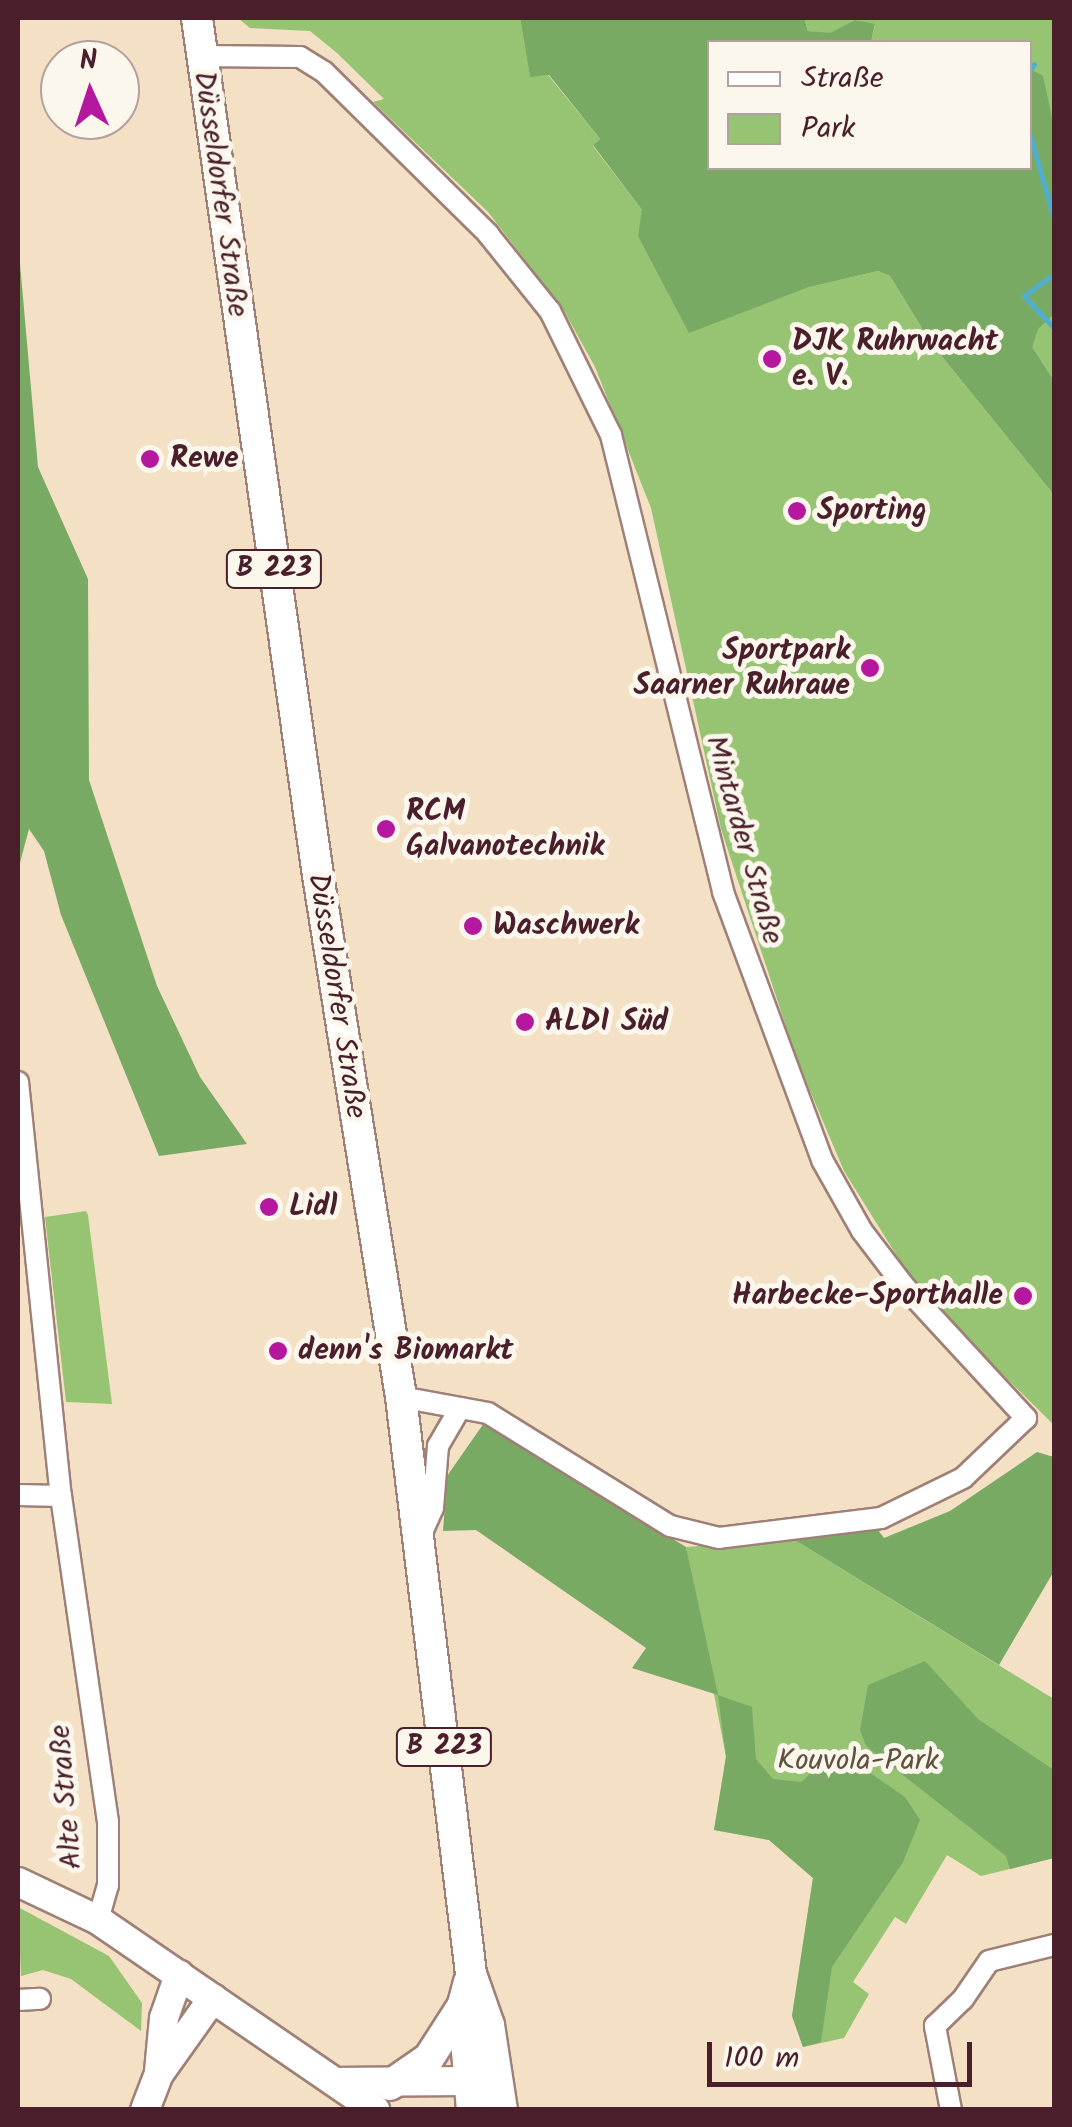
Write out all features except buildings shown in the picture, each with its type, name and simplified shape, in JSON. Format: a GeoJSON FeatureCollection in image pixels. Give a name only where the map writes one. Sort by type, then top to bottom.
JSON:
{"type":"FeatureCollection","features":[{"type":"Feature","properties":{"kind":"main road","name":"Düsseldorfer Straße"},"geometry":{"type":"LineString","coordinates":[[197,18],[317,869],[401,1397],[471,1974],[489,2025],[482,2101]]}},
{"type":"Feature","properties":{"kind":"main road"},"geometry":{"type":"LineString","coordinates":[[18,1882],[98,1920],[376,2103],[482,2101]]}},
{"type":"Feature","properties":{"kind":"main road","name":"Düsseldorfer Straße"},"geometry":{"type":"LineString","coordinates":[[471,1974],[463,2005],[482,2101]]}},
{"type":"Feature","properties":{"kind":"main road"},"geometry":{"type":"LineString","coordinates":[[158,2074],[164,2018],[179,1975]]}},
{"type":"Feature","properties":{"kind":"main road"},"geometry":{"type":"LineString","coordinates":[[144,2110],[158,2074],[213,1998]]}},
{"type":"Feature","properties":{"kind":"main road"},"geometry":{"type":"LineString","coordinates":[[376,2103],[430,2058],[463,2005]]}},
{"type":"Feature","properties":{"kind":"street","name":"Mintarder Straße"},"geometry":{"type":"LineString","coordinates":[[201,56],[286,54],[324,72],[488,234],[550,311],[610,435],[723,892],[817,1147],[862,1231],[904,1286],[1026,1418],[963,1478],[895,1513],[846,1527],[719,1538],[670,1526],[488,1412],[460,1408]]}},
{"type":"Feature","properties":{"kind":"street","name":"Alte Straße"},"geometry":{"type":"LineString","coordinates":[[18,1082],[61,1496],[108,1821],[110,1856],[98,1920]]}},
{"type":"Feature","properties":{"kind":"street"},"geometry":{"type":"LineString","coordinates":[[401,1397],[460,1408],[438,1446],[433,1508],[417,1545]]}},
{"type":"Feature","properties":{"kind":"street"},"geometry":{"type":"LineString","coordinates":[[18,1495],[61,1496]]}},
{"type":"Feature","properties":{"kind":"street"},"geometry":{"type":"LineString","coordinates":[[952,2110],[934,2026],[963,2000],[989,1960],[1054,1945]]}},
{"type":"Feature","properties":{"kind":"street"},"geometry":{"type":"LineString","coordinates":[[18,2000],[40,1999]]}},
{"type":"Feature","properties":{"kind":"green space","name":"Sportpark Saarner Ruhraue"},"geometry":{"type":"Polygon","coordinates":[[[238,18],[520,18],[530,76],[548,75],[600,139],[593,146],[642,210],[806,288],[878,271],[890,276],[931,343],[1054,495],[1054,1425],[920,1293],[844,1171],[797,1060],[721,829],[651,508],[595,367],[563,309],[488,212],[373,102],[384,99],[337,53],[310,31],[250,28],[238,18]]]}},
{"type":"Feature","properties":{"kind":"green space"},"geometry":{"type":"Polygon","coordinates":[[[520,18],[804,18],[808,31],[830,33],[855,20],[875,24],[871,40],[707,40],[707,170],[1032,170],[1032,70],[1043,76],[1054,127],[1054,314],[1038,329],[1032,347],[1054,381],[1054,495],[931,343],[890,276],[878,271],[806,288],[689,333],[638,236],[642,210],[593,145],[600,139],[549,75],[530,77],[520,18]]]}},
{"type":"Feature","properties":{"kind":"green space"},"geometry":{"type":"Polygon","coordinates":[[[804,18],[1054,18],[1054,456],[893,263],[1032,170],[1032,40],[871,40],[875,25],[855,20],[830,34],[808,31],[804,18]]]}},
{"type":"Feature","properties":{"kind":"green space"},"geometry":{"type":"Polygon","coordinates":[[[18,241],[38,467],[88,579],[89,780],[157,986],[200,1077],[247,1144],[159,1156],[61,915],[44,851],[29,829],[18,870],[18,241]]]}},
{"type":"Feature","properties":{"kind":"green space"},"geometry":{"type":"Polygon","coordinates":[[[86,1211],[112,1404],[66,1402],[45,1217],[86,1211]]]}},
{"type":"Feature","properties":{"kind":"green space"},"geometry":{"type":"Polygon","coordinates":[[[484,1423],[686,1547],[718,1695],[632,1668],[646,1648],[476,1530],[443,1531],[447,1476],[484,1423]]]}},
{"type":"Feature","properties":{"kind":"green space"},"geometry":{"type":"Polygon","coordinates":[[[1037,1452],[1054,1457],[1054,1571],[999,1665],[793,1539],[878,1530],[884,1538],[950,1511],[1037,1452]]]}},
{"type":"Feature","properties":{"kind":"green space","name":"Kouvola-Park"},"geometry":{"type":"Polygon","coordinates":[[[793,1539],[1054,1699],[1054,1858],[981,1876],[947,1855],[906,1924],[895,1917],[853,1982],[869,1994],[844,2038],[803,2047],[792,2016],[813,1878],[769,1840],[714,1830],[726,1757],[686,1547],[793,1539]]]}},
{"type":"Feature","properties":{"kind":"green space"},"geometry":{"type":"Polygon","coordinates":[[[925,1661],[978,1719],[1054,1770],[1054,1858],[1010,1869],[1006,1856],[866,1746],[860,1730],[868,1685],[925,1661]]]}},
{"type":"Feature","properties":{"kind":"green space"},"geometry":{"type":"Polygon","coordinates":[[[718,1695],[752,1707],[756,1759],[773,1779],[801,1782],[837,1750],[905,1797],[920,1820],[903,1862],[832,1967],[821,2042],[803,2047],[792,2016],[813,1878],[769,1840],[714,1830],[726,1757],[718,1695]]]}},
{"type":"Feature","properties":{"kind":"green space"},"geometry":{"type":"Polygon","coordinates":[[[18,1907],[109,1956],[142,2003],[141,2031],[71,1979],[43,1970],[21,1976],[18,1907]]]}},
{"type":"Feature","properties":{"kind":"waterway"},"geometry":{"type":"LineString","coordinates":[[1032,142],[1054,219]]}},
{"type":"Feature","properties":{"kind":"waterway"},"geometry":{"type":"LineString","coordinates":[[1054,274],[1024,296],[1054,328]]}},
{"type":"Feature","properties":{"kind":"place","name":"DJK Ruhrwacht e. V."},"geometry":{"type":"Point","coordinates":[772,359]}},
{"type":"Feature","properties":{"kind":"place","name":"Rewe"},"geometry":{"type":"Point","coordinates":[150,459]}},
{"type":"Feature","properties":{"kind":"place","name":"Sporting"},"geometry":{"type":"Point","coordinates":[797,511]}},
{"type":"Feature","properties":{"kind":"place","name":"Sportpark Saarner Ruhraue"},"geometry":{"type":"Point","coordinates":[870,668]}},
{"type":"Feature","properties":{"kind":"place","name":"RCM Galvanotechnik"},"geometry":{"type":"Point","coordinates":[386,829]}},
{"type":"Feature","properties":{"kind":"place","name":"Waschwerk"},"geometry":{"type":"Point","coordinates":[473,926]}},
{"type":"Feature","properties":{"kind":"place","name":"ALDI Süd"},"geometry":{"type":"Point","coordinates":[525,1022]}},
{"type":"Feature","properties":{"kind":"place","name":"Lidl"},"geometry":{"type":"Point","coordinates":[269,1207]}},
{"type":"Feature","properties":{"kind":"place","name":"Harbecke-Sporthalle"},"geometry":{"type":"Point","coordinates":[1023,1296]}},
{"type":"Feature","properties":{"kind":"place","name":"denn's Biomarkt"},"geometry":{"type":"Point","coordinates":[278,1351]}}]}
